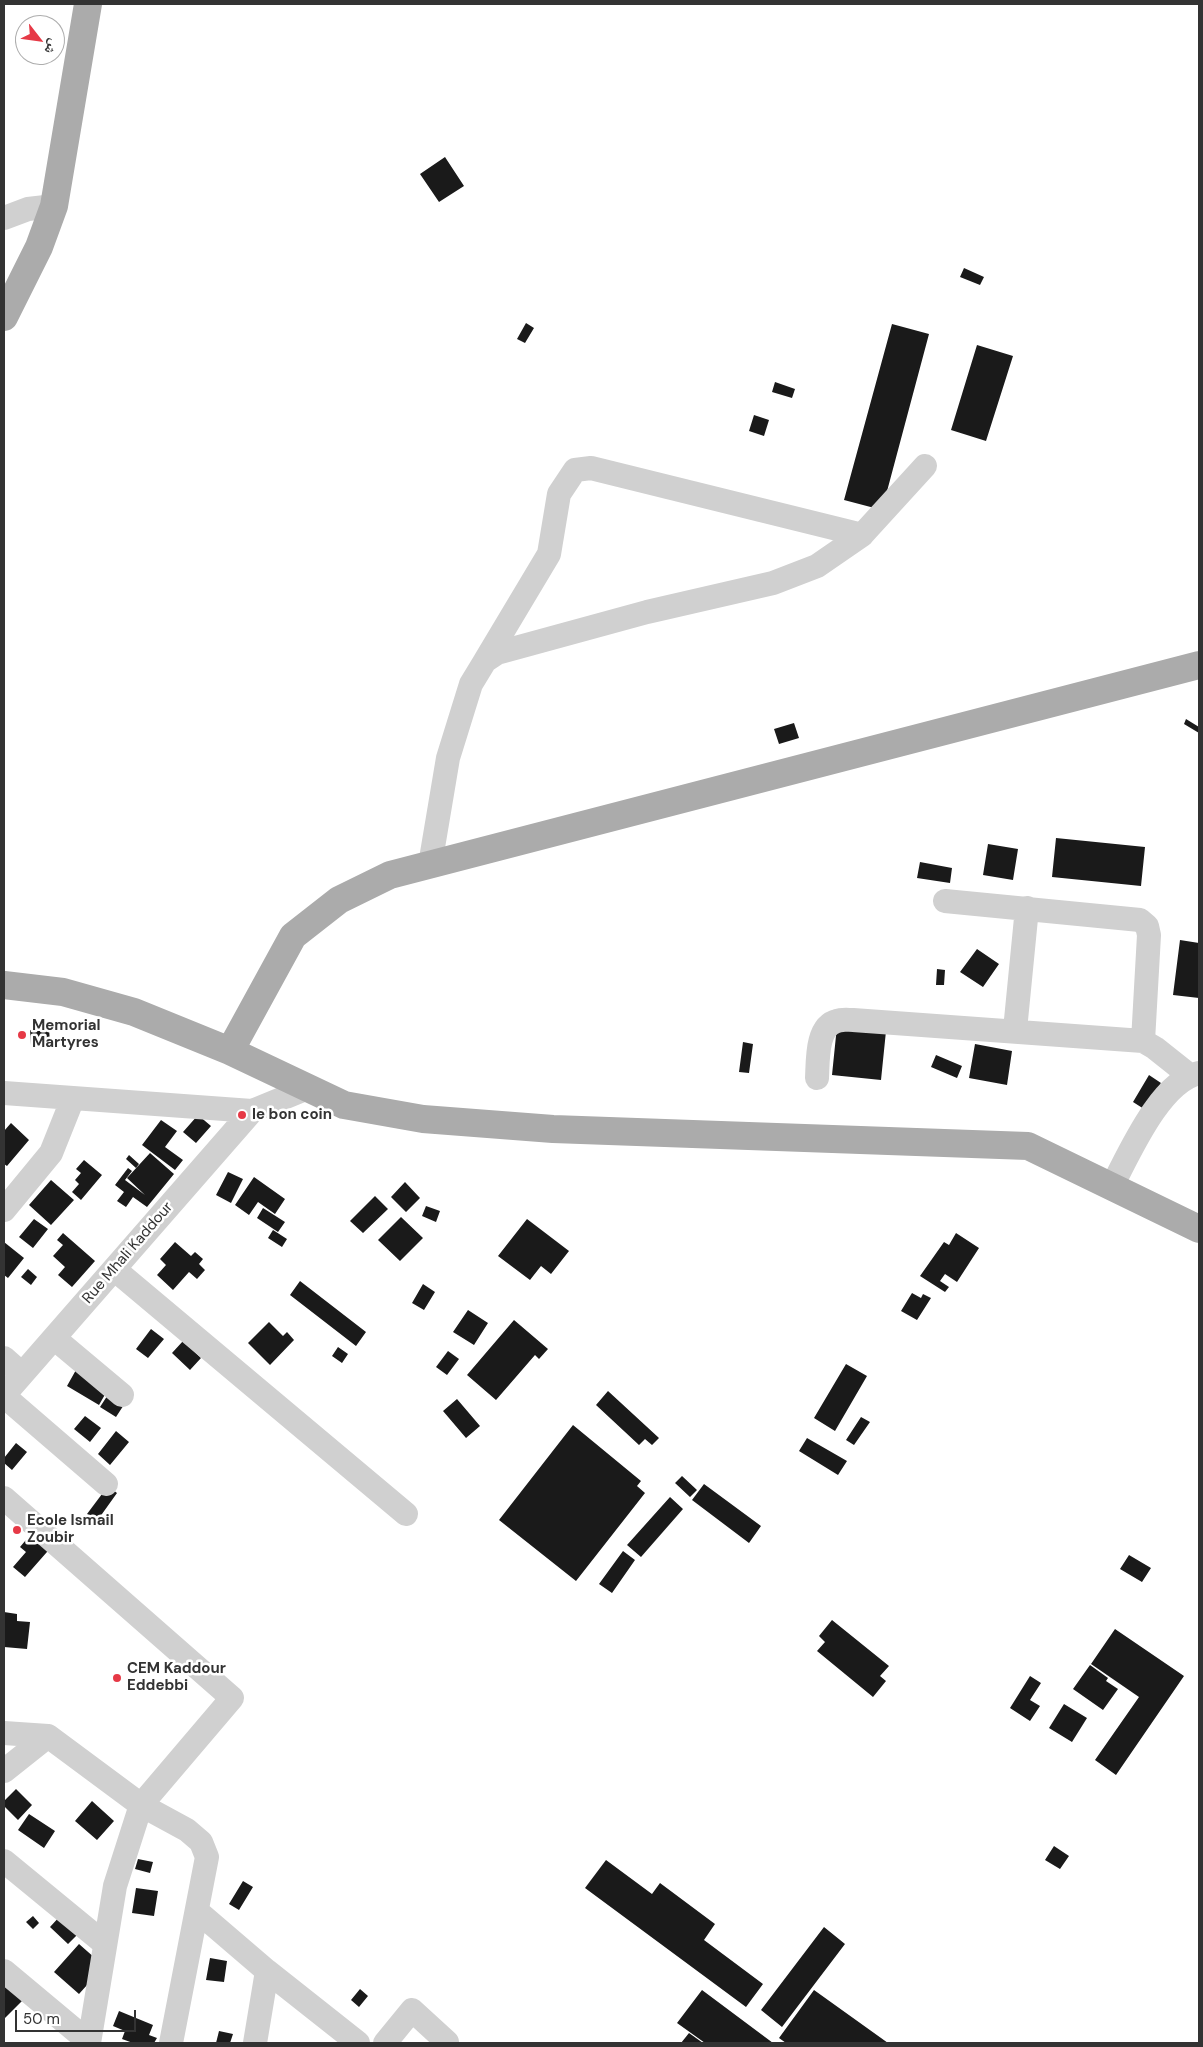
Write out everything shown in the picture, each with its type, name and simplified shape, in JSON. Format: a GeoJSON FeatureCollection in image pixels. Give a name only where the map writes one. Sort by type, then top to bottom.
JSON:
{"type":"FeatureCollection","features":[{"type":"Feature","properties":{"kind":"main road"},"geometry":{"type":"LineString","coordinates":[[4,317],[39,246],[54,206],[88,4]]}},
{"type":"Feature","properties":{"kind":"main road"},"geometry":{"type":"LineString","coordinates":[[230,1050],[293,936],[339,900],[390,875],[1199,666]]}},
{"type":"Feature","properties":{"kind":"main road"},"geometry":{"type":"LineString","coordinates":[[4,985],[63,992],[134,1012],[230,1050],[344,1105],[432,1119],[553,1129],[1028,1146],[1199,1229]]}},
{"type":"Feature","properties":{"kind":"street"},"geometry":{"type":"LineString","coordinates":[[4,218],[28,209],[54,206]]}},
{"type":"Feature","properties":{"kind":"street"},"geometry":{"type":"LineString","coordinates":[[485,661],[497,654],[638,615],[773,583],[817,566],[862,535],[924,466]]}},
{"type":"Feature","properties":{"kind":"street"},"geometry":{"type":"LineString","coordinates":[[430,865],[448,758],[471,684],[549,554],[559,494],[575,470],[591,468],[862,535]]}},
{"type":"Feature","properties":{"kind":"street"},"geometry":{"type":"LineString","coordinates":[[945,901],[1128,917],[1140,920],[1147,926],[1149,935],[1143,1041]]}},
{"type":"Feature","properties":{"kind":"street"},"geometry":{"type":"LineString","coordinates":[[1015,1030],[1027,908]]}},
{"type":"Feature","properties":{"kind":"street"},"geometry":{"type":"LineString","coordinates":[[817,1078],[822,1035],[828,1025],[836,1020],[1015,1030],[1143,1041],[1194,1074],[1171,1089],[1159,1105],[1112,1186]]}},
{"type":"Feature","properties":{"kind":"street"},"geometry":{"type":"LineString","coordinates":[[4,1093],[252,1111],[308,1088]]}},
{"type":"Feature","properties":{"kind":"street"},"geometry":{"type":"LineString","coordinates":[[4,1210],[51,1153],[73,1098]]}},
{"type":"Feature","properties":{"kind":"street","name":"Rue Mhali Kaddour"},"geometry":{"type":"LineString","coordinates":[[4,1396],[252,1111]]}},
{"type":"Feature","properties":{"kind":"street"},"geometry":{"type":"LineString","coordinates":[[114,1268],[406,1514]]}},
{"type":"Feature","properties":{"kind":"street"},"geometry":{"type":"LineString","coordinates":[[54,1338],[122,1395]]}},
{"type":"Feature","properties":{"kind":"street"},"geometry":{"type":"LineString","coordinates":[[4,1358],[22,1374]]}},
{"type":"Feature","properties":{"kind":"street"},"geometry":{"type":"LineString","coordinates":[[4,1396],[106,1484]]}},
{"type":"Feature","properties":{"kind":"street"},"geometry":{"type":"LineString","coordinates":[[4,1498],[232,1698],[141,1805],[114,1886],[89,2043]]}},
{"type":"Feature","properties":{"kind":"street"},"geometry":{"type":"LineString","coordinates":[[4,1733],[48,1736],[141,1805],[187,1830],[201,1842],[207,1857],[171,2043]]}},
{"type":"Feature","properties":{"kind":"street"},"geometry":{"type":"LineString","coordinates":[[4,1771],[48,1736]]}},
{"type":"Feature","properties":{"kind":"street"},"geometry":{"type":"LineString","coordinates":[[4,1861],[106,1944]]}},
{"type":"Feature","properties":{"kind":"street"},"geometry":{"type":"LineString","coordinates":[[197,1911],[267,1971],[358,2043]]}},
{"type":"Feature","properties":{"kind":"street"},"geometry":{"type":"LineString","coordinates":[[4,1971],[89,2043]]}},
{"type":"Feature","properties":{"kind":"street"},"geometry":{"type":"LineString","coordinates":[[255,2043],[267,1971]]}},
{"type":"Feature","properties":{"kind":"street"},"geometry":{"type":"LineString","coordinates":[[385,2043],[412,2010],[446,2043]]}},
{"type":"Feature","properties":{"kind":"building"},"geometry":{"type":"Polygon","coordinates":[[[445,157],[464,186],[439,202],[420,174],[445,157]]]}},
{"type":"Feature","properties":{"kind":"building"},"geometry":{"type":"Polygon","coordinates":[[[964,268],[984,277],[980,285],[960,277],[964,268]]]}},
{"type":"Feature","properties":{"kind":"building"},"geometry":{"type":"Polygon","coordinates":[[[526,323],[534,328],[525,343],[517,339],[526,323]]]}},
{"type":"Feature","properties":{"kind":"building"},"geometry":{"type":"Polygon","coordinates":[[[892,324],[929,334],[882,510],[844,500],[892,324]]]}},
{"type":"Feature","properties":{"kind":"building"},"geometry":{"type":"Polygon","coordinates":[[[977,345],[1013,356],[986,441],[951,430],[977,345]]]}},
{"type":"Feature","properties":{"kind":"building"},"geometry":{"type":"Polygon","coordinates":[[[775,382],[795,389],[792,398],[772,392],[775,382]]]}},
{"type":"Feature","properties":{"kind":"building"},"geometry":{"type":"Polygon","coordinates":[[[754,415],[769,420],[764,436],[749,431],[754,415]]]}},
{"type":"Feature","properties":{"kind":"building"},"geometry":{"type":"Polygon","coordinates":[[[1186,719],[1199,727],[1199,733],[1184,724],[1186,719]]]}},
{"type":"Feature","properties":{"kind":"building"},"geometry":{"type":"Polygon","coordinates":[[[794,723],[799,738],[779,744],[774,729],[794,723]]]}},
{"type":"Feature","properties":{"kind":"building"},"geometry":{"type":"Polygon","coordinates":[[[1056,838],[1145,847],[1141,886],[1052,877],[1056,838]]]}},
{"type":"Feature","properties":{"kind":"building"},"geometry":{"type":"Polygon","coordinates":[[[988,844],[1018,849],[1013,880],[983,875],[988,844]]]}},
{"type":"Feature","properties":{"kind":"building"},"geometry":{"type":"Polygon","coordinates":[[[920,862],[952,868],[950,883],[917,878],[920,862]]]}},
{"type":"Feature","properties":{"kind":"building"},"geometry":{"type":"Polygon","coordinates":[[[1180,940],[1199,943],[1199,998],[1173,995],[1180,940]]]}},
{"type":"Feature","properties":{"kind":"building"},"geometry":{"type":"Polygon","coordinates":[[[977,949],[999,964],[983,987],[960,972],[977,949]]]}},
{"type":"Feature","properties":{"kind":"building"},"geometry":{"type":"Polygon","coordinates":[[[937,969],[945,970],[944,985],[936,985],[937,969]]]}},
{"type":"Feature","properties":{"kind":"building"},"geometry":{"type":"Polygon","coordinates":[[[837,1026],[886,1031],[881,1080],[832,1075],[837,1026]]]}},
{"type":"Feature","properties":{"kind":"building"},"geometry":{"type":"Polygon","coordinates":[[[49,1028],[50,1044],[31,1045],[30,1030],[49,1028]]]}},
{"type":"Feature","properties":{"kind":"building"},"geometry":{"type":"Polygon","coordinates":[[[743,1042],[753,1044],[749,1073],[739,1072],[743,1042]]]}},
{"type":"Feature","properties":{"kind":"building"},"geometry":{"type":"Polygon","coordinates":[[[975,1044],[1012,1051],[1007,1085],[969,1078],[975,1044]]]}},
{"type":"Feature","properties":{"kind":"building"},"geometry":{"type":"Polygon","coordinates":[[[936,1055],[962,1066],[957,1078],[931,1067],[936,1055]]]}},
{"type":"Feature","properties":{"kind":"building"},"geometry":{"type":"Polygon","coordinates":[[[1149,1075],[1161,1083],[1144,1109],[1133,1102],[1149,1075]]]}},
{"type":"Feature","properties":{"kind":"building"},"geometry":{"type":"Polygon","coordinates":[[[198,1115],[211,1126],[196,1143],[183,1132],[198,1115]]]}},
{"type":"Feature","properties":{"kind":"building"},"geometry":{"type":"Polygon","coordinates":[[[161,1120],[177,1131],[165,1147],[183,1160],[175,1170],[142,1145],[161,1120]]]}},
{"type":"Feature","properties":{"kind":"building"},"geometry":{"type":"Polygon","coordinates":[[[11,1123],[29,1140],[7,1166],[4,1164],[4,1131],[11,1123]]]}},
{"type":"Feature","properties":{"kind":"building"},"geometry":{"type":"Polygon","coordinates":[[[150,1153],[174,1174],[147,1207],[133,1197],[126,1207],[117,1201],[124,1192],[115,1185],[128,1168],[132,1171],[125,1180],[145,1195],[127,1178],[150,1153]]]}},
{"type":"Feature","properties":{"kind":"building"},"geometry":{"type":"Polygon","coordinates":[[[129,1155],[139,1164],[136,1168],[126,1159],[129,1155]]]}},
{"type":"Feature","properties":{"kind":"building"},"geometry":{"type":"Polygon","coordinates":[[[84,1160],[102,1175],[81,1200],[72,1192],[79,1184],[75,1180],[81,1173],[76,1169],[84,1160]]]}},
{"type":"Feature","properties":{"kind":"building"},"geometry":{"type":"Polygon","coordinates":[[[228,1172],[243,1179],[231,1203],[216,1195],[228,1172]]]}},
{"type":"Feature","properties":{"kind":"building"},"geometry":{"type":"Polygon","coordinates":[[[254,1177],[285,1199],[275,1214],[258,1202],[249,1215],[235,1205],[254,1177]]]}},
{"type":"Feature","properties":{"kind":"building"},"geometry":{"type":"Polygon","coordinates":[[[51,1180],[74,1200],[51,1225],[29,1205],[51,1180]]]}},
{"type":"Feature","properties":{"kind":"building"},"geometry":{"type":"Polygon","coordinates":[[[405,1182],[420,1198],[406,1212],[391,1197],[405,1182]]]}},
{"type":"Feature","properties":{"kind":"building"},"geometry":{"type":"Polygon","coordinates":[[[375,1196],[388,1209],[363,1233],[350,1221],[375,1196]]]}},
{"type":"Feature","properties":{"kind":"building"},"geometry":{"type":"Polygon","coordinates":[[[426,1206],[440,1211],[436,1222],[422,1216],[426,1206]]]}},
{"type":"Feature","properties":{"kind":"building"},"geometry":{"type":"Polygon","coordinates":[[[263,1208],[285,1222],[278,1232],[257,1218],[263,1208]]]}},
{"type":"Feature","properties":{"kind":"building"},"geometry":{"type":"Polygon","coordinates":[[[401,1217],[423,1238],[400,1261],[378,1240],[401,1217]]]}},
{"type":"Feature","properties":{"kind":"building"},"geometry":{"type":"Polygon","coordinates":[[[34,1219],[48,1229],[33,1248],[19,1237],[34,1219]]]}},
{"type":"Feature","properties":{"kind":"building"},"geometry":{"type":"Polygon","coordinates":[[[527,1219],[569,1251],[551,1274],[541,1266],[530,1280],[498,1256],[527,1219]]]}},
{"type":"Feature","properties":{"kind":"building"},"geometry":{"type":"Polygon","coordinates":[[[273,1230],[287,1239],[282,1247],[268,1238],[273,1230]]]}},
{"type":"Feature","properties":{"kind":"building"},"geometry":{"type":"Polygon","coordinates":[[[63,1233],[95,1261],[72,1287],[58,1275],[65,1267],[53,1256],[63,1245],[57,1240],[63,1233]]]}},
{"type":"Feature","properties":{"kind":"building"},"geometry":{"type":"Polygon","coordinates":[[[956,1233],[979,1248],[957,1282],[945,1274],[940,1281],[949,1287],[945,1292],[920,1276],[944,1242],[949,1245],[956,1233]]]}},
{"type":"Feature","properties":{"kind":"building"},"geometry":{"type":"Polygon","coordinates":[[[4,1242],[24,1258],[8,1278],[4,1275],[4,1242]]]}},
{"type":"Feature","properties":{"kind":"building"},"geometry":{"type":"Polygon","coordinates":[[[175,1242],[191,1256],[195,1252],[203,1259],[199,1264],[205,1270],[197,1279],[189,1272],[173,1290],[157,1275],[166,1265],[160,1259],[175,1242]]]}},
{"type":"Feature","properties":{"kind":"building"},"geometry":{"type":"Polygon","coordinates":[[[28,1269],[37,1277],[31,1285],[21,1277],[28,1269]]]}},
{"type":"Feature","properties":{"kind":"building"},"geometry":{"type":"Polygon","coordinates":[[[300,1281],[366,1332],[356,1346],[290,1295],[300,1281]]]}},
{"type":"Feature","properties":{"kind":"building"},"geometry":{"type":"Polygon","coordinates":[[[423,1284],[435,1292],[424,1310],[412,1303],[423,1284]]]}},
{"type":"Feature","properties":{"kind":"building"},"geometry":{"type":"Polygon","coordinates":[[[912,1293],[921,1298],[923,1294],[931,1298],[917,1320],[901,1311],[912,1293]]]}},
{"type":"Feature","properties":{"kind":"building"},"geometry":{"type":"Polygon","coordinates":[[[468,1310],[488,1323],[474,1345],[453,1332],[468,1310]]]}},
{"type":"Feature","properties":{"kind":"building"},"geometry":{"type":"Polygon","coordinates":[[[514,1320],[548,1349],[539,1359],[535,1355],[496,1400],[467,1375],[514,1320]]]}},
{"type":"Feature","properties":{"kind":"building"},"geometry":{"type":"Polygon","coordinates":[[[269,1322],[283,1336],[287,1332],[294,1340],[270,1365],[248,1343],[269,1322]]]}},
{"type":"Feature","properties":{"kind":"building"},"geometry":{"type":"Polygon","coordinates":[[[151,1329],[164,1339],[148,1358],[136,1349],[151,1329]]]}},
{"type":"Feature","properties":{"kind":"building"},"geometry":{"type":"Polygon","coordinates":[[[183,1341],[201,1358],[190,1370],[172,1353],[183,1341]]]}},
{"type":"Feature","properties":{"kind":"building"},"geometry":{"type":"Polygon","coordinates":[[[338,1347],[348,1354],[342,1363],[332,1356],[338,1347]]]}},
{"type":"Feature","properties":{"kind":"building"},"geometry":{"type":"Polygon","coordinates":[[[448,1351],[459,1359],[447,1375],[436,1367],[448,1351]]]}},
{"type":"Feature","properties":{"kind":"building"},"geometry":{"type":"Polygon","coordinates":[[[81,1361],[111,1384],[99,1405],[67,1386],[81,1361]]]}},
{"type":"Feature","properties":{"kind":"building"},"geometry":{"type":"Polygon","coordinates":[[[846,1364],[867,1376],[835,1431],[814,1418],[846,1364]]]}},
{"type":"Feature","properties":{"kind":"building"},"geometry":{"type":"Polygon","coordinates":[[[113,1387],[129,1397],[116,1417],[100,1407],[113,1387]]]}},
{"type":"Feature","properties":{"kind":"building"},"geometry":{"type":"Polygon","coordinates":[[[608,1391],[659,1438],[652,1445],[645,1439],[639,1445],[596,1405],[608,1391]]]}},
{"type":"Feature","properties":{"kind":"building"},"geometry":{"type":"Polygon","coordinates":[[[457,1399],[480,1426],[466,1438],[443,1411],[457,1399]]]}},
{"type":"Feature","properties":{"kind":"building"},"geometry":{"type":"Polygon","coordinates":[[[85,1416],[101,1428],[90,1442],[74,1429],[85,1416]]]}},
{"type":"Feature","properties":{"kind":"building"},"geometry":{"type":"Polygon","coordinates":[[[861,1417],[870,1422],[854,1445],[846,1440],[861,1417]]]}},
{"type":"Feature","properties":{"kind":"building"},"geometry":{"type":"Polygon","coordinates":[[[573,1425],[641,1481],[637,1486],[645,1493],[576,1581],[499,1520],[573,1425]]]}},
{"type":"Feature","properties":{"kind":"building"},"geometry":{"type":"Polygon","coordinates":[[[116,1431],[129,1442],[110,1465],[98,1454],[116,1431]]]}},
{"type":"Feature","properties":{"kind":"building"},"geometry":{"type":"Polygon","coordinates":[[[807,1438],[847,1461],[838,1475],[799,1451],[807,1438]]]}},
{"type":"Feature","properties":{"kind":"building"},"geometry":{"type":"Polygon","coordinates":[[[16,1443],[27,1452],[12,1470],[4,1463],[4,1458],[16,1443]]]}},
{"type":"Feature","properties":{"kind":"building"},"geometry":{"type":"Polygon","coordinates":[[[682,1476],[697,1490],[690,1497],[675,1483],[682,1476]]]}},
{"type":"Feature","properties":{"kind":"building"},"geometry":{"type":"Polygon","coordinates":[[[704,1484],[761,1526],[749,1543],[692,1500],[704,1484]]]}},
{"type":"Feature","properties":{"kind":"building"},"geometry":{"type":"Polygon","coordinates":[[[108,1486],[117,1493],[97,1521],[87,1514],[108,1486]]]}},
{"type":"Feature","properties":{"kind":"building"},"geometry":{"type":"Polygon","coordinates":[[[670,1497],[683,1509],[641,1557],[627,1545],[670,1497]]]}},
{"type":"Feature","properties":{"kind":"building"},"geometry":{"type":"Polygon","coordinates":[[[36,1528],[54,1544],[25,1577],[13,1567],[26,1552],[20,1547],[36,1528]]]}},
{"type":"Feature","properties":{"kind":"building"},"geometry":{"type":"Polygon","coordinates":[[[623,1551],[635,1560],[612,1593],[599,1584],[623,1551]]]}},
{"type":"Feature","properties":{"kind":"building"},"geometry":{"type":"Polygon","coordinates":[[[1129,1555],[1151,1568],[1142,1582],[1120,1569],[1129,1555]]]}},
{"type":"Feature","properties":{"kind":"building"},"geometry":{"type":"Polygon","coordinates":[[[4,1612],[17,1614],[17,1621],[30,1622],[27,1649],[4,1647],[4,1612]]]}},
{"type":"Feature","properties":{"kind":"building"},"geometry":{"type":"Polygon","coordinates":[[[832,1620],[889,1666],[880,1676],[886,1681],[873,1697],[817,1651],[825,1642],[819,1636],[832,1620]]]}},
{"type":"Feature","properties":{"kind":"building"},"geometry":{"type":"Polygon","coordinates":[[[1115,1629],[1184,1676],[1116,1775],[1095,1760],[1139,1697],[1091,1664],[1115,1629]]]}},
{"type":"Feature","properties":{"kind":"building"},"geometry":{"type":"Polygon","coordinates":[[[1090,1665],[1108,1678],[1106,1681],[1118,1689],[1103,1710],[1073,1689],[1090,1665]]]}},
{"type":"Feature","properties":{"kind":"building"},"geometry":{"type":"Polygon","coordinates":[[[1030,1676],[1041,1683],[1030,1700],[1040,1706],[1030,1721],[1010,1708],[1030,1676]]]}},
{"type":"Feature","properties":{"kind":"building"},"geometry":{"type":"Polygon","coordinates":[[[1064,1704],[1087,1718],[1072,1742],[1049,1728],[1064,1704]]]}},
{"type":"Feature","properties":{"kind":"building"},"geometry":{"type":"Polygon","coordinates":[[[16,1789],[32,1805],[18,1820],[4,1806],[4,1801],[16,1789]]]}},
{"type":"Feature","properties":{"kind":"building"},"geometry":{"type":"Polygon","coordinates":[[[92,1801],[114,1821],[97,1840],[75,1821],[92,1801]]]}},
{"type":"Feature","properties":{"kind":"building"},"geometry":{"type":"Polygon","coordinates":[[[29,1814],[55,1831],[44,1848],[18,1830],[29,1814]]]}},
{"type":"Feature","properties":{"kind":"building"},"geometry":{"type":"Polygon","coordinates":[[[1054,1846],[1069,1856],[1060,1869],[1045,1860],[1054,1846]]]}},
{"type":"Feature","properties":{"kind":"building"},"geometry":{"type":"Polygon","coordinates":[[[138,1859],[153,1862],[150,1873],[135,1869],[138,1859]]]}},
{"type":"Feature","properties":{"kind":"building"},"geometry":{"type":"Polygon","coordinates":[[[606,1860],[652,1894],[660,1883],[715,1924],[704,1940],[763,1984],[746,2007],[585,1888],[606,1860]]]}},
{"type":"Feature","properties":{"kind":"building"},"geometry":{"type":"Polygon","coordinates":[[[243,1881],[253,1887],[239,1910],[229,1904],[243,1881]]]}},
{"type":"Feature","properties":{"kind":"building"},"geometry":{"type":"Polygon","coordinates":[[[136,1888],[158,1891],[154,1916],[132,1913],[136,1888]]]}},
{"type":"Feature","properties":{"kind":"building"},"geometry":{"type":"Polygon","coordinates":[[[61,1915],[79,1933],[68,1944],[50,1927],[61,1915]]]}},
{"type":"Feature","properties":{"kind":"building"},"geometry":{"type":"Polygon","coordinates":[[[33,1916],[39,1923],[33,1929],[26,1922],[33,1916]]]}},
{"type":"Feature","properties":{"kind":"building"},"geometry":{"type":"Polygon","coordinates":[[[824,1927],[845,1944],[782,2027],[761,2010],[824,1927]]]}},
{"type":"Feature","properties":{"kind":"building"},"geometry":{"type":"Polygon","coordinates":[[[79,1944],[104,1966],[79,1994],[54,1972],[79,1944]]]}},
{"type":"Feature","properties":{"kind":"building"},"geometry":{"type":"Polygon","coordinates":[[[210,1958],[227,1961],[224,1982],[206,1980],[210,1958]]]}},
{"type":"Feature","properties":{"kind":"building"},"geometry":{"type":"Polygon","coordinates":[[[7,1984],[23,2000],[4,2019],[4,1987],[7,1984]]]}},
{"type":"Feature","properties":{"kind":"building"},"geometry":{"type":"Polygon","coordinates":[[[360,1989],[368,1996],[359,2007],[351,2000],[360,1989]]]}},
{"type":"Feature","properties":{"kind":"building"},"geometry":{"type":"Polygon","coordinates":[[[702,1990],[773,2043],[705,2043],[677,2023],[702,1990]]]}},
{"type":"Feature","properties":{"kind":"building"},"geometry":{"type":"Polygon","coordinates":[[[814,1990],[888,2043],[786,2043],[779,2038],[814,1990]]]}},
{"type":"Feature","properties":{"kind":"building"},"geometry":{"type":"Polygon","coordinates":[[[119,2011],[153,2025],[149,2035],[157,2038],[154,2043],[133,2043],[122,2039],[125,2031],[113,2026],[119,2011]]]}},
{"type":"Feature","properties":{"kind":"building"},"geometry":{"type":"Polygon","coordinates":[[[219,2031],[233,2034],[230,2043],[216,2043],[219,2031]]]}},
{"type":"Feature","properties":{"kind":"building"},"geometry":{"type":"Polygon","coordinates":[[[689,2033],[703,2043],[681,2043],[689,2033]]]}},
{"type":"Feature","properties":{"kind":"place","name":"Memorial Martyres"},"geometry":{"type":"Point","coordinates":[22,1035]}},
{"type":"Feature","properties":{"kind":"place","name":"le bon coin"},"geometry":{"type":"Point","coordinates":[242,1115]}},
{"type":"Feature","properties":{"kind":"place","name":"Ecole Ismail Zoubir"},"geometry":{"type":"Point","coordinates":[17,1530]}},
{"type":"Feature","properties":{"kind":"place","name":"CEM Kaddour Eddebbi"},"geometry":{"type":"Point","coordinates":[117,1678]}}]}
